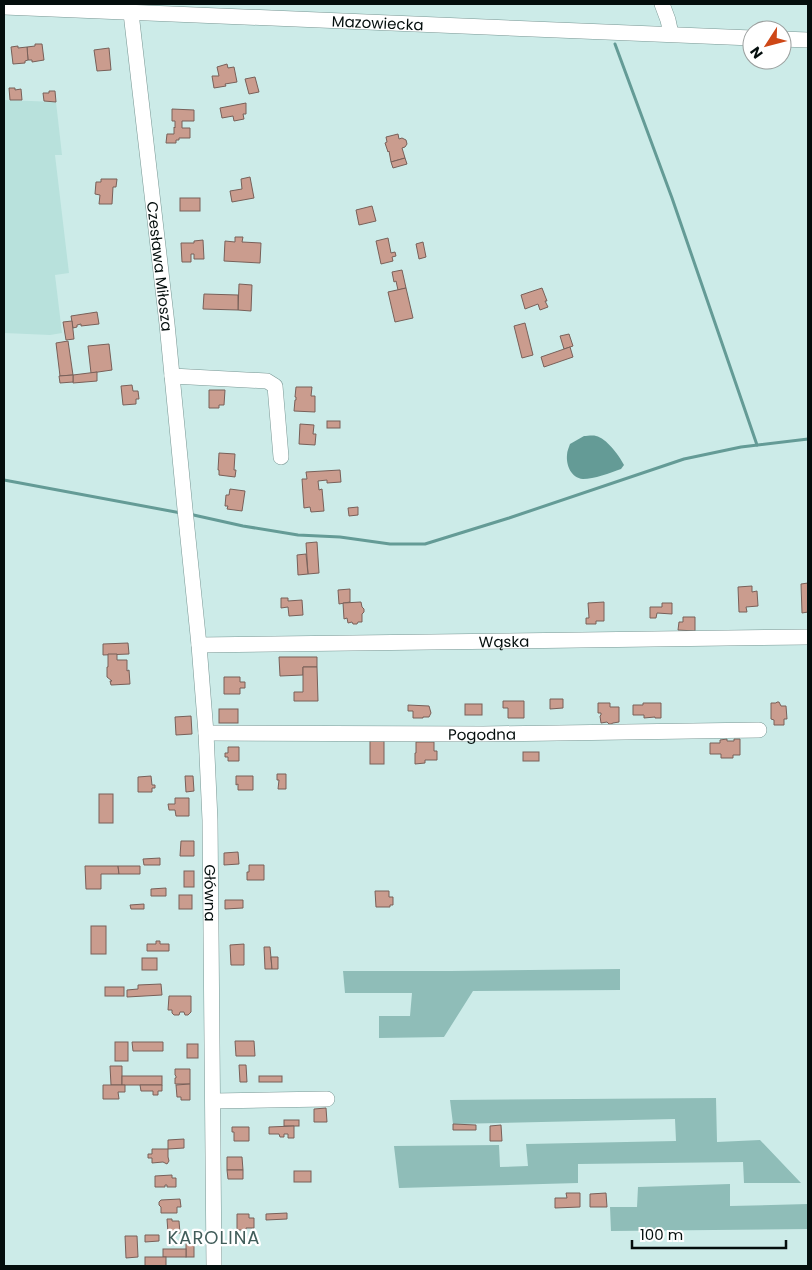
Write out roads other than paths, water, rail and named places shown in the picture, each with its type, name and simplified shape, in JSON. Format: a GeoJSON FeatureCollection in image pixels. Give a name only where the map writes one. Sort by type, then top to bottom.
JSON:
{"type":"FeatureCollection","features":[{"type":"Feature","properties":{"kind":"street"},"geometry":{"type":"LineString","coordinates":[[662,4],[671,34]]}},
{"type":"Feature","properties":{"kind":"street","name":"Mazowiecka"},"geometry":{"type":"LineString","coordinates":[[4,7],[742,38]]}},
{"type":"Feature","properties":{"kind":"street","name":"Czesława Miłosza"},"geometry":{"type":"LineString","coordinates":[[131,13],[172,376],[185,514]]}},
{"type":"Feature","properties":{"kind":"street"},"geometry":{"type":"LineString","coordinates":[[792,39],[808,40]]}},
{"type":"Feature","properties":{"kind":"street"},"geometry":{"type":"LineString","coordinates":[[172,376],[267,381],[274,386],[281,456]]}},
{"type":"Feature","properties":{"kind":"street","name":"Główna"},"geometry":{"type":"LineString","coordinates":[[185,514],[199,645],[210,820],[214,1266]]}},
{"type":"Feature","properties":{"kind":"street","name":"Wąska"},"geometry":{"type":"LineString","coordinates":[[199,645],[808,637]]}},
{"type":"Feature","properties":{"kind":"street","name":"Pogodna"},"geometry":{"type":"LineString","coordinates":[[206,733],[483,734],[759,730]]}},
{"type":"Feature","properties":{"kind":"street"},"geometry":{"type":"LineString","coordinates":[[214,1101],[327,1100]]}},
{"type":"Feature","properties":{"kind":"water"},"geometry":{"type":"Polygon","coordinates":[[[584,436],[600,437],[608,443],[624,465],[621,469],[602,476],[583,479],[572,474],[568,467],[567,452],[570,444],[584,436]]]}},
{"type":"Feature","properties":{"kind":"waterway"},"geometry":{"type":"LineString","coordinates":[[615,44],[672,198],[757,445]]}},
{"type":"Feature","properties":{"kind":"waterway"},"geometry":{"type":"LineString","coordinates":[[189,514],[243,526],[298,535],[340,537],[390,544],[425,544],[684,459],[741,447],[808,439]]}},
{"type":"Feature","properties":{"kind":"waterway"},"geometry":{"type":"LineString","coordinates":[[4,480],[181,513]]}},
{"type":"Feature","properties":{"kind":"district","name":"KAROLINA"},"geometry":{"type":"Point","coordinates":[214,1237]}}]}
